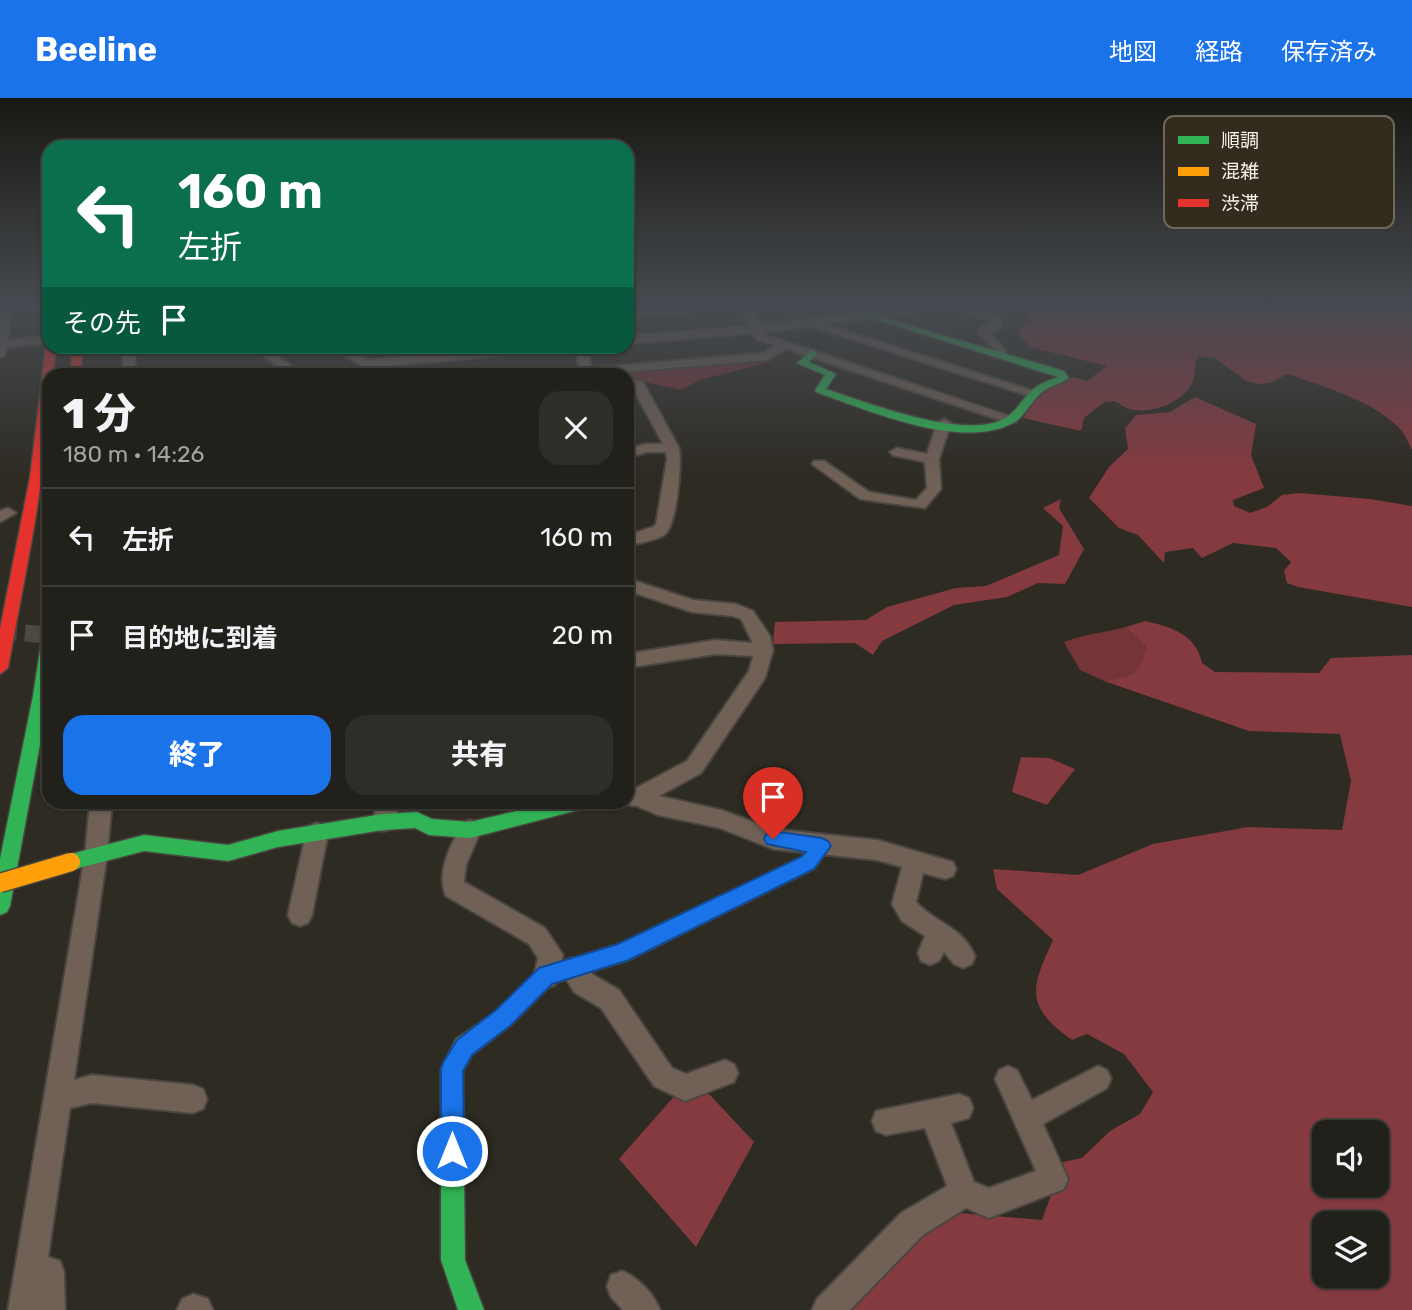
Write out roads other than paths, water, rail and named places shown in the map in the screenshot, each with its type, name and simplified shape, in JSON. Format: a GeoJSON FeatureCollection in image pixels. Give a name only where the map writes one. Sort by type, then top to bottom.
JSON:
{"type":"FeatureCollection","features":[{"type":"Feature","properties":{"kind":"main road"},"geometry":{"type":"LineString","coordinates":[[802,363],[831,374],[820,390],[896,414],[976,429],[1000,425],[1021,414],[1034,393],[1064,378],[1060,373],[1026,363]]}},
{"type":"Feature","properties":{"kind":"main road"},"geometry":{"type":"LineString","coordinates":[[0,668],[36,477],[42,425]]}},
{"type":"Feature","properties":{"kind":"main road"},"geometry":{"type":"LineString","coordinates":[[0,906],[42,689]]}},
{"type":"Feature","properties":{"kind":"main road"},"geometry":{"type":"LineString","coordinates":[[0,883],[144,843],[228,853],[317,833],[383,812],[417,820],[429,827],[470,830],[554,809]]}},
{"type":"Feature","properties":{"kind":"main road"},"geometry":{"type":"LineString","coordinates":[[471,1310],[453,1260],[452,1069],[464,1048],[504,1018],[546,975],[573,970],[622,953],[808,863],[822,846]]}},
{"type":"Feature","properties":{"kind":"street"},"geometry":{"type":"LineString","coordinates":[[368,368],[391,363]]}},
{"type":"Feature","properties":{"kind":"street"},"geometry":{"type":"LineString","coordinates":[[634,368],[687,363]]}},
{"type":"Feature","properties":{"kind":"street"},"geometry":{"type":"LineString","coordinates":[[840,363],[1011,419]]}},
{"type":"Feature","properties":{"kind":"street"},"geometry":{"type":"LineString","coordinates":[[936,363],[1034,393]]}},
{"type":"Feature","properties":{"kind":"street"},"geometry":{"type":"LineString","coordinates":[[634,384],[638,385],[672,448],[674,469],[664,525],[659,531],[634,539]]}},
{"type":"Feature","properties":{"kind":"street"},"geometry":{"type":"LineString","coordinates":[[830,467],[866,496],[919,505],[933,489],[932,459],[944,424]]}},
{"type":"Feature","properties":{"kind":"street"},"geometry":{"type":"LineString","coordinates":[[634,452],[646,448],[672,448]]}},
{"type":"Feature","properties":{"kind":"street"},"geometry":{"type":"LineString","coordinates":[[897,452],[932,459]]}},
{"type":"Feature","properties":{"kind":"street"},"geometry":{"type":"LineString","coordinates":[[634,585],[692,606],[736,610],[747,615],[761,636],[764,650],[758,673],[694,767],[634,797]]}},
{"type":"Feature","properties":{"kind":"street"},"geometry":{"type":"LineString","coordinates":[[634,660],[716,647],[764,650]]}},
{"type":"Feature","properties":{"kind":"street"},"geometry":{"type":"LineString","coordinates":[[634,797],[658,806],[721,819],[773,839],[877,850],[945,869]]}},
{"type":"Feature","properties":{"kind":"street"},"geometry":{"type":"LineString","coordinates":[[24,1310],[58,1097],[83,859],[99,809]]}},
{"type":"Feature","properties":{"kind":"street"},"geometry":{"type":"LineString","coordinates":[[470,830],[468,842],[455,863],[451,877],[454,888],[537,936],[551,955],[546,975]]}},
{"type":"Feature","properties":{"kind":"street"},"geometry":{"type":"LineString","coordinates":[[300,915],[317,833]]}},
{"type":"Feature","properties":{"kind":"street"},"geometry":{"type":"LineString","coordinates":[[915,861],[904,904],[938,944],[963,956]]}},
{"type":"Feature","properties":{"kind":"street"},"geometry":{"type":"LineString","coordinates":[[573,970],[583,983],[610,999],[663,1077],[685,1088],[725,1073]]}},
{"type":"Feature","properties":{"kind":"street"},"geometry":{"type":"LineString","coordinates":[[964,1192],[989,1203],[1054,1179],[1008,1079]]}},
{"type":"Feature","properties":{"kind":"street"},"geometry":{"type":"LineString","coordinates":[[1026,1118],[1098,1079]]}},
{"type":"Feature","properties":{"kind":"street"},"geometry":{"type":"LineString","coordinates":[[58,1097],[92,1089],[193,1099]]}},
{"type":"Feature","properties":{"kind":"street"},"geometry":{"type":"LineString","coordinates":[[886,1121],[946,1111],[964,1192]]}},
{"type":"Feature","properties":{"kind":"street"},"geometry":{"type":"LineString","coordinates":[[828,1310],[912,1224],[964,1192]]}},
{"type":"Feature","properties":{"kind":"street"},"geometry":{"type":"LineString","coordinates":[[31,1270],[49,1272],[49,1310]]}},
{"type":"Feature","properties":{"kind":"street"},"geometry":{"type":"LineString","coordinates":[[622,1286],[644,1310]]}},
{"type":"Feature","properties":{"kind":"tunnel"},"geometry":{"type":"LineString","coordinates":[[0,631],[42,634]]}}]}
